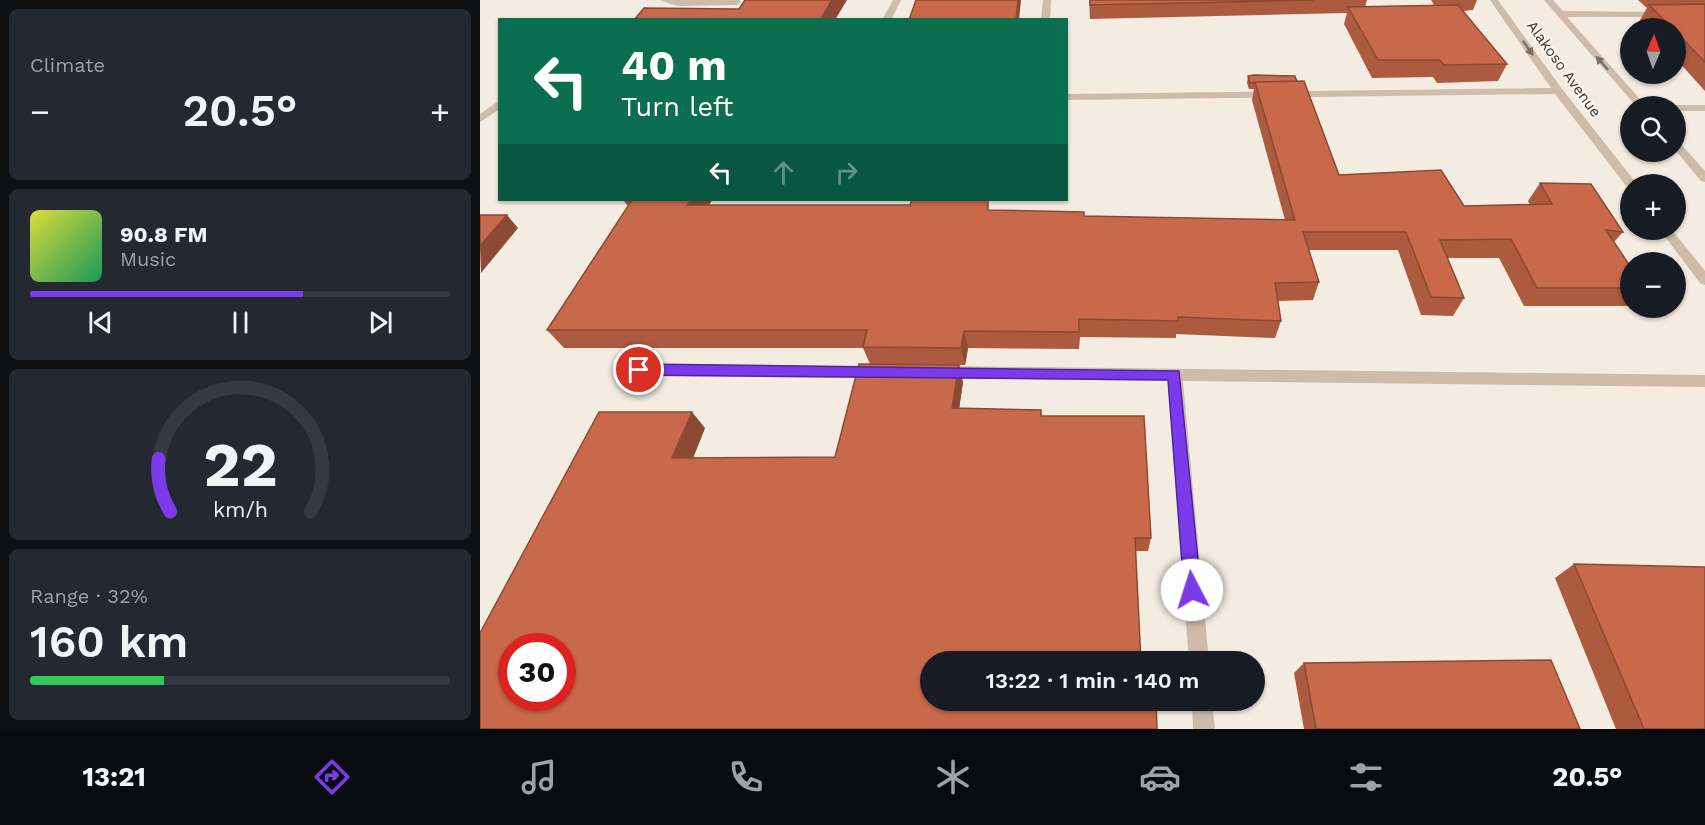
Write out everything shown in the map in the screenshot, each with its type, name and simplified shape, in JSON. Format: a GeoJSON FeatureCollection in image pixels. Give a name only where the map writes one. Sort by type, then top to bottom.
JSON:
{"type":"FeatureCollection","features":[{"type":"Feature","properties":{"kind":"street"},"geometry":{"type":"LineString","coordinates":[[663,0],[677,3],[737,2]]}},
{"type":"Feature","properties":{"kind":"street"},"geometry":{"type":"LineString","coordinates":[[887,18],[897,0]]}},
{"type":"Feature","properties":{"kind":"street"},"geometry":{"type":"LineString","coordinates":[[1045,18],[1047,0]]}},
{"type":"Feature","properties":{"kind":"street","name":"Alakoso Avenue"},"geometry":{"type":"LineString","coordinates":[[1494,0],[1558,91],[1623,174]]}},
{"type":"Feature","properties":{"kind":"street","name":"Alakoso Avenue"},"geometry":{"type":"LineString","coordinates":[[1548,0],[1632,96]]}},
{"type":"Feature","properties":{"kind":"street"},"geometry":{"type":"LineString","coordinates":[[1560,14],[1669,14]]}},
{"type":"Feature","properties":{"kind":"street"},"geometry":{"type":"LineString","coordinates":[[1068,97],[1558,91]]}},
{"type":"Feature","properties":{"kind":"street"},"geometry":{"type":"LineString","coordinates":[[480,119],[498,105]]}},
{"type":"Feature","properties":{"kind":"street"},"geometry":{"type":"LineString","coordinates":[[1686,108],[1705,108]]}},
{"type":"Feature","properties":{"kind":"street"},"geometry":{"type":"LineString","coordinates":[[1686,156],[1705,178]]}},
{"type":"Feature","properties":{"kind":"street"},"geometry":{"type":"LineString","coordinates":[[1674,240],[1705,280]]}},
{"type":"Feature","properties":{"kind":"street"},"geometry":{"type":"LineString","coordinates":[[639,370],[889,372]]}},
{"type":"Feature","properties":{"kind":"street"},"geometry":{"type":"LineString","coordinates":[[925,372],[1705,381]]}},
{"type":"Feature","properties":{"kind":"street"},"geometry":{"type":"LineString","coordinates":[[1174,375],[1197,651]]}},
{"type":"Feature","properties":{"kind":"street"},"geometry":{"type":"LineString","coordinates":[[1203,711],[1204,729]]}},
{"type":"Feature","properties":{"kind":"building"},"geometry":{"type":"Polygon","coordinates":[[[745,0],[832,0],[821,18],[636,18],[644,8],[739,9],[745,0]]]}},
{"type":"Feature","properties":{"kind":"building"},"geometry":{"type":"Polygon","coordinates":[[[916,0],[1018,0],[1016,18],[910,18],[916,0]]]}},
{"type":"Feature","properties":{"kind":"building"},"geometry":{"type":"Polygon","coordinates":[[[1090,0],[1314,0],[1090,5],[1090,0]]]}},
{"type":"Feature","properties":{"kind":"building"},"geometry":{"type":"Polygon","coordinates":[[[1705,4],[1705,62],[1686,42],[1686,18],[1662,18],[1649,5],[1705,4]]]}},
{"type":"Feature","properties":{"kind":"building"},"geometry":{"type":"Polygon","coordinates":[[[1458,5],[1507,64],[1444,65],[1440,60],[1378,60],[1348,7],[1458,5]]]}},
{"type":"Feature","properties":{"kind":"building"},"geometry":{"type":"Polygon","coordinates":[[[1248,76],[1295,76],[1297,82],[1250,83],[1248,76]]]}},
{"type":"Feature","properties":{"kind":"building"},"geometry":{"type":"Polygon","coordinates":[[[1304,81],[1339,175],[1441,170],[1464,206],[1552,204],[1540,183],[1591,184],[1620,228],[1620,232],[1606,230],[1621,252],[1620,288],[1537,288],[1511,239],[1440,240],[1464,298],[1431,297],[1406,232],[1303,232],[1319,282],[1275,283],[1281,321],[1178,317],[1178,321],[1079,319],[1079,332],[964,331],[961,348],[863,347],[867,330],[547,330],[631,201],[690,201],[687,205],[910,205],[912,201],[988,201],[988,210],[1084,212],[1084,216],[1295,220],[1255,82],[1304,81]]]}},
{"type":"Feature","properties":{"kind":"building"},"geometry":{"type":"Polygon","coordinates":[[[480,215],[507,215],[480,246],[480,215]]]}},
{"type":"Feature","properties":{"kind":"building"},"geometry":{"type":"Polygon","coordinates":[[[859,364],[959,365],[952,408],[1041,410],[1041,416],[1144,416],[1151,538],[1135,538],[1140,651],[920,651],[920,711],[1156,711],[1157,729],[480,729],[480,633],[599,412],[692,412],[672,458],[835,457],[859,364]]]}},
{"type":"Feature","properties":{"kind":"building"},"geometry":{"type":"Polygon","coordinates":[[[1574,564],[1705,567],[1705,729],[1644,729],[1574,564]]]}},
{"type":"Feature","properties":{"kind":"building"},"geometry":{"type":"Polygon","coordinates":[[[1551,660],[1580,729],[1316,729],[1304,663],[1551,660]]]}},
{"type":"Feature","properties":{"kind":"route"},"geometry":{"type":"LineString","coordinates":[[639,370],[1174,375],[1192,590]]}}]}
